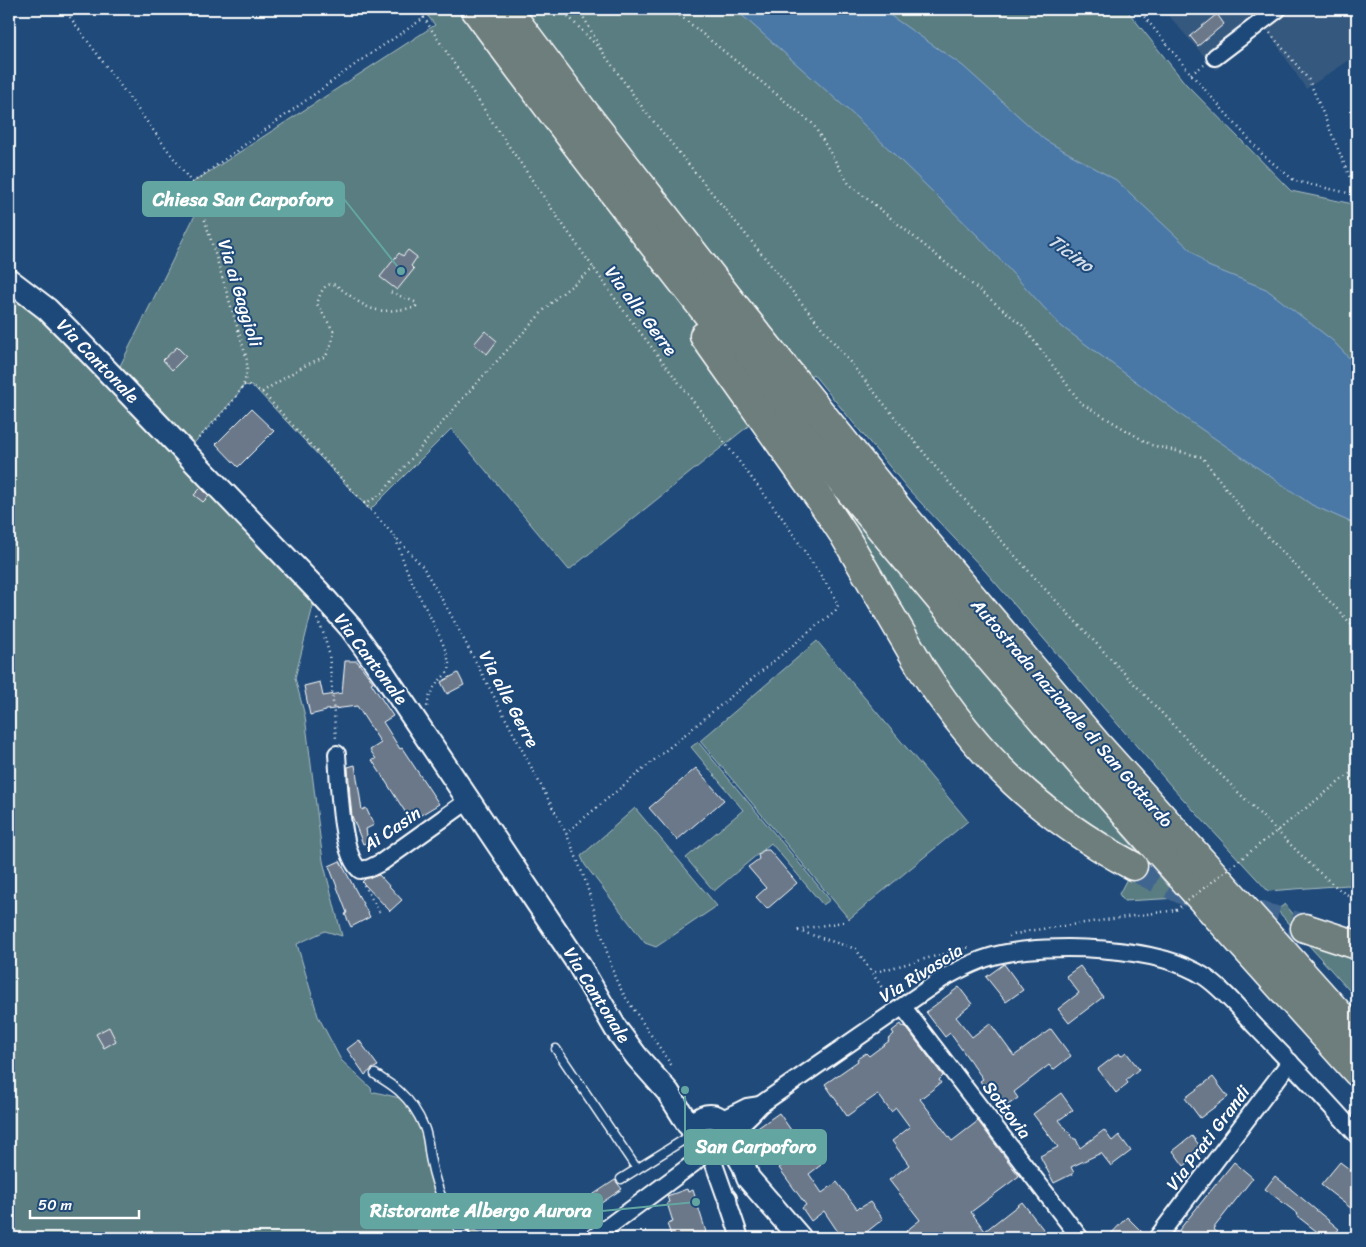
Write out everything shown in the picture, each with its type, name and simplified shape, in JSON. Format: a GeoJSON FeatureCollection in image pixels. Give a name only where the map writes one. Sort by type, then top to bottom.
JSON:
{"type":"FeatureCollection","features":[{"type":"Feature","properties":{"kind":"highway"},"geometry":{"type":"LineString","coordinates":[[475,9],[720,329],[984,651],[1158,850],[1357,1072]]}},
{"type":"Feature","properties":{"kind":"highway","name":"Autostrada nazionale di San Gottardo"},"geometry":{"type":"LineString","coordinates":[[507,9],[584,113],[715,281],[899,510],[1102,750],[1249,914]]}},
{"type":"Feature","properties":{"kind":"highway"},"geometry":{"type":"LineString","coordinates":[[611,189],[616,215],[822,502],[848,542],[922,669],[959,722],[976,744],[1035,802],[1089,841],[1133,866]]}},
{"type":"Feature","properties":{"kind":"highway"},"geometry":{"type":"LineString","coordinates":[[1249,914],[1357,1015]]}},
{"type":"Feature","properties":{"kind":"highway"},"geometry":{"type":"LineString","coordinates":[[1249,914],[1357,1034]]}},
{"type":"Feature","properties":{"kind":"highway"},"geometry":{"type":"LineString","coordinates":[[1305,928],[1357,945]]}},
{"type":"Feature","properties":{"kind":"main road","name":"Via Cantonale"},"geometry":{"type":"LineString","coordinates":[[9,280],[47,309],[186,452],[317,590],[350,628],[384,674],[469,800],[578,965],[616,1029],[637,1057],[670,1093],[688,1124],[708,1134],[744,1166],[748,1178],[800,1238]]}},
{"type":"Feature","properties":{"kind":"street"},"geometry":{"type":"LineString","coordinates":[[1215,57],[1268,14]]}},
{"type":"Feature","properties":{"kind":"street","name":"Ai Casin"},"geometry":{"type":"LineString","coordinates":[[337,754],[345,835],[352,860],[360,870],[370,868],[382,862],[469,800]]}},
{"type":"Feature","properties":{"kind":"street","name":"Via Rivascia"},"geometry":{"type":"LineString","coordinates":[[594,1238],[694,1163],[698,1159],[708,1134],[737,1127],[752,1115],[760,1105],[961,968],[997,955],[1029,950],[1075,948],[1120,951],[1164,960],[1202,975],[1221,990],[1357,1135]]}},
{"type":"Feature","properties":{"kind":"street","name":"Sottovia"},"geometry":{"type":"LineString","coordinates":[[903,1007],[1080,1238]]}},
{"type":"Feature","properties":{"kind":"street","name":"Via Prati Grandi"},"geometry":{"type":"LineString","coordinates":[[1157,1238],[1290,1062]]}},
{"type":"Feature","properties":{"kind":"street"},"geometry":{"type":"LineString","coordinates":[[708,1134],[725,1195],[728,1198],[728,1205],[740,1238]]}},
{"type":"Feature","properties":{"kind":"street"},"geometry":{"type":"LineString","coordinates":[[728,1198],[748,1178]]}},
{"type":"Feature","properties":{"kind":"lane"},"geometry":{"type":"LineString","coordinates":[[556,1049],[636,1169]]}},
{"type":"Feature","properties":{"kind":"lane"},"geometry":{"type":"LineString","coordinates":[[375,1074],[400,1092],[419,1118],[426,1135],[437,1187],[457,1226],[467,1238]]}},
{"type":"Feature","properties":{"kind":"lane"},"geometry":{"type":"LineString","coordinates":[[620,1179],[663,1154],[708,1134]]}},
{"type":"Feature","properties":{"kind":"path","name":"Via ai Gaggioli"},"geometry":{"type":"LineString","coordinates":[[64,9],[192,183],[246,356],[247,370],[244,385]]}},
{"type":"Feature","properties":{"kind":"path"},"geometry":{"type":"LineString","coordinates":[[418,9],[424,18]]}},
{"type":"Feature","properties":{"kind":"path"},"geometry":{"type":"LineString","coordinates":[[192,183],[362,59],[438,9]]}},
{"type":"Feature","properties":{"kind":"path"},"geometry":{"type":"LineString","coordinates":[[561,9],[604,54]]}},
{"type":"Feature","properties":{"kind":"path"},"geometry":{"type":"LineString","coordinates":[[579,9],[604,54],[645,111],[945,478],[1043,587],[1207,761],[1314,868],[1341,891],[1357,900]]}},
{"type":"Feature","properties":{"kind":"path"},"geometry":{"type":"LineString","coordinates":[[672,9],[813,124],[848,184],[1022,326],[1081,403],[1151,445],[1202,457],[1244,512],[1357,630]]}},
{"type":"Feature","properties":{"kind":"path"},"geometry":{"type":"LineString","coordinates":[[1138,9],[1191,74],[1264,155],[1295,181],[1357,195]]}},
{"type":"Feature","properties":{"kind":"path"},"geometry":{"type":"LineString","coordinates":[[1268,14],[1309,80],[1357,195]]}},
{"type":"Feature","properties":{"kind":"path","name":"Via alle Gerre"},"geometry":{"type":"LineString","coordinates":[[424,18],[502,136],[621,307],[782,519],[837,601],[837,608],[832,613],[566,833]]}},
{"type":"Feature","properties":{"kind":"path"},"geometry":{"type":"LineString","coordinates":[[364,503],[382,493],[464,397],[555,299],[594,268]]}},
{"type":"Feature","properties":{"kind":"path"},"geometry":{"type":"LineString","coordinates":[[262,392],[302,367],[326,356],[334,332],[317,304],[325,286],[336,285],[361,303],[381,311],[414,308],[416,306],[415,302],[390,292]]}},
{"type":"Feature","properties":{"kind":"path"},"geometry":{"type":"LineString","coordinates":[[186,452],[234,399],[244,385]]}},
{"type":"Feature","properties":{"kind":"path","name":"Via alle Gerre"},"geometry":{"type":"LineString","coordinates":[[244,385],[251,386],[262,392],[423,568],[566,833],[585,880],[615,978],[624,996],[676,1074],[679,1082],[670,1093]]}},
{"type":"Feature","properties":{"kind":"path"},"geometry":{"type":"LineString","coordinates":[[396,538],[409,576],[431,619],[449,663],[449,671],[435,684],[429,697],[424,733]]}},
{"type":"Feature","properties":{"kind":"path"},"geometry":{"type":"LineString","coordinates":[[316,617],[329,653],[337,754]]}},
{"type":"Feature","properties":{"kind":"path"},"geometry":{"type":"LineString","coordinates":[[1176,910],[1357,768]]}},
{"type":"Feature","properties":{"kind":"path"},"geometry":{"type":"LineString","coordinates":[[360,870],[362,882],[382,914]]}},
{"type":"Feature","properties":{"kind":"path"},"geometry":{"type":"LineString","coordinates":[[843,922],[796,930],[856,949],[872,973]]}},
{"type":"Feature","properties":{"kind":"shaded area"},"geometry":{"type":"Polygon","coordinates":[[[1163,9],[1357,9],[1357,55],[1306,89],[1266,28],[1216,70],[1163,9]]]}},
{"type":"Feature","properties":{"kind":"green space"},"geometry":{"type":"Polygon","coordinates":[[[422,9],[1126,9],[1185,83],[1291,191],[1353,204],[1357,209],[1357,889],[1348,885],[1268,891],[1172,787],[986,572],[908,489],[813,374],[569,570],[451,429],[370,510],[256,389],[244,385],[234,399],[186,452],[317,590],[295,678],[305,716],[323,861],[342,936],[325,931],[297,944],[318,1016],[341,1060],[371,1088],[372,1093],[375,1092],[408,1100],[427,1132],[429,1170],[445,1210],[486,1238],[9,1238],[9,280],[114,378],[200,205],[192,183],[435,25],[422,9]]]}},
{"type":"Feature","properties":{"kind":"green space"},"geometry":{"type":"Polygon","coordinates":[[[825,486],[1138,852],[1134,854],[1118,852],[977,737],[825,486]]]}},
{"type":"Feature","properties":{"kind":"green space"},"geometry":{"type":"Polygon","coordinates":[[[817,641],[968,821],[849,919],[700,741],[817,641]]]}},
{"type":"Feature","properties":{"kind":"green space"},"geometry":{"type":"Polygon","coordinates":[[[698,742],[830,900],[823,905],[771,843],[714,891],[686,858],[743,810],[691,747],[698,742]]]}},
{"type":"Feature","properties":{"kind":"green space"},"geometry":{"type":"Polygon","coordinates":[[[635,808],[717,906],[656,947],[645,943],[585,865],[581,856],[635,808]]]}},
{"type":"Feature","properties":{"kind":"green space"},"geometry":{"type":"Polygon","coordinates":[[[1140,854],[1179,898],[1124,901],[1119,894],[1140,854]]]}},
{"type":"Feature","properties":{"kind":"green space"},"geometry":{"type":"Polygon","coordinates":[[[1285,904],[1320,947],[1357,957],[1357,999],[1277,910],[1285,904]]]}},
{"type":"Feature","properties":{"kind":"water","name":"Ticino"},"geometry":{"type":"Polygon","coordinates":[[[735,9],[881,9],[963,66],[1045,140],[1116,180],[1208,266],[1266,289],[1332,340],[1357,366],[1357,525],[1312,505],[1185,418],[1061,326],[979,237],[858,119],[735,9]]]}},
{"type":"Feature","properties":{"kind":"building"},"geometry":{"type":"Polygon","coordinates":[[[1217,14],[1224,24],[1198,46],[1190,36],[1217,14]]]}},
{"type":"Feature","properties":{"kind":"building"},"geometry":{"type":"Polygon","coordinates":[[[408,250],[417,257],[411,266],[414,269],[397,290],[380,277],[399,253],[403,256],[408,250]]]}},
{"type":"Feature","properties":{"kind":"building"},"geometry":{"type":"Polygon","coordinates":[[[485,331],[497,341],[487,354],[474,344],[485,331]]]}},
{"type":"Feature","properties":{"kind":"building"},"geometry":{"type":"Polygon","coordinates":[[[177,347],[186,356],[172,370],[163,360],[177,347]]]}},
{"type":"Feature","properties":{"kind":"building"},"geometry":{"type":"Polygon","coordinates":[[[251,409],[274,431],[238,467],[216,444],[251,409]]]}},
{"type":"Feature","properties":{"kind":"building"},"geometry":{"type":"Polygon","coordinates":[[[201,488],[209,496],[203,502],[194,495],[201,488]]]}},
{"type":"Feature","properties":{"kind":"building"},"geometry":{"type":"Polygon","coordinates":[[[345,661],[357,661],[373,682],[371,683],[393,716],[383,722],[439,804],[411,821],[372,760],[376,759],[370,750],[381,743],[357,706],[326,710],[310,715],[304,686],[320,682],[323,696],[342,693],[345,661]]]}},
{"type":"Feature","properties":{"kind":"building"},"geometry":{"type":"Polygon","coordinates":[[[458,673],[464,685],[447,694],[441,682],[458,673]]]}},
{"type":"Feature","properties":{"kind":"building"},"geometry":{"type":"Polygon","coordinates":[[[355,765],[362,810],[366,808],[374,825],[366,829],[368,842],[363,844],[352,816],[350,797],[348,767],[355,765]]]}},
{"type":"Feature","properties":{"kind":"building"},"geometry":{"type":"Polygon","coordinates":[[[696,768],[724,800],[677,840],[649,808],[696,768]]]}},
{"type":"Feature","properties":{"kind":"building"},"geometry":{"type":"Polygon","coordinates":[[[764,850],[769,850],[797,883],[767,909],[756,897],[766,888],[748,867],[759,859],[758,855],[764,850]]]}},
{"type":"Feature","properties":{"kind":"building"},"geometry":{"type":"Polygon","coordinates":[[[340,861],[370,917],[351,927],[329,866],[340,861]]]}},
{"type":"Feature","properties":{"kind":"building"},"geometry":{"type":"Polygon","coordinates":[[[379,875],[402,900],[390,911],[362,882],[365,879],[379,875]]]}},
{"type":"Feature","properties":{"kind":"building"},"geometry":{"type":"Polygon","coordinates":[[[1004,964],[1023,990],[1006,1002],[986,977],[1004,964]]]}},
{"type":"Feature","properties":{"kind":"building"},"geometry":{"type":"Polygon","coordinates":[[[1080,966],[1103,997],[1069,1023],[1058,1009],[1079,993],[1066,976],[1080,966]]]}},
{"type":"Feature","properties":{"kind":"building"},"geometry":{"type":"Polygon","coordinates":[[[959,987],[972,1004],[956,1017],[972,1037],[990,1023],[1014,1056],[1051,1029],[1071,1056],[1053,1070],[1049,1065],[1014,1092],[1018,1098],[1005,1107],[1001,1102],[997,1105],[980,1081],[983,1079],[950,1033],[945,1037],[926,1012],[959,987]]]}},
{"type":"Feature","properties":{"kind":"building"},"geometry":{"type":"Polygon","coordinates":[[[901,1024],[903,1027],[905,1026],[943,1076],[939,1080],[941,1083],[920,1099],[952,1141],[978,1121],[1019,1176],[971,1212],[985,1231],[1022,1202],[1050,1238],[912,1238],[906,1231],[920,1220],[889,1180],[909,1165],[892,1141],[910,1127],[896,1108],[891,1112],[878,1094],[847,1116],[825,1084],[858,1061],[857,1059],[866,1053],[869,1056],[889,1041],[888,1039],[894,1034],[892,1031],[901,1024]]]}},
{"type":"Feature","properties":{"kind":"building"},"geometry":{"type":"Polygon","coordinates":[[[109,1027],[116,1041],[104,1048],[96,1034],[109,1027]]]}},
{"type":"Feature","properties":{"kind":"building"},"geometry":{"type":"Polygon","coordinates":[[[359,1040],[378,1066],[365,1075],[347,1049],[359,1040]]]}},
{"type":"Feature","properties":{"kind":"building"},"geometry":{"type":"Polygon","coordinates":[[[1126,1052],[1139,1069],[1126,1080],[1128,1083],[1116,1093],[1098,1069],[1119,1053],[1121,1056],[1126,1052]]]}},
{"type":"Feature","properties":{"kind":"building"},"geometry":{"type":"Polygon","coordinates":[[[1213,1077],[1228,1097],[1200,1118],[1185,1098],[1213,1077]]]}},
{"type":"Feature","properties":{"kind":"building"},"geometry":{"type":"Polygon","coordinates":[[[1061,1093],[1073,1110],[1059,1120],[1076,1139],[1080,1148],[1104,1130],[1112,1141],[1119,1135],[1131,1151],[1111,1166],[1101,1153],[1071,1167],[1074,1173],[1054,1183],[1040,1156],[1058,1147],[1033,1114],[1061,1093]]]}},
{"type":"Feature","properties":{"kind":"building"},"geometry":{"type":"Polygon","coordinates":[[[779,1113],[791,1130],[761,1151],[749,1134],[779,1113]]]}},
{"type":"Feature","properties":{"kind":"building"},"geometry":{"type":"Polygon","coordinates":[[[1192,1136],[1204,1151],[1184,1166],[1173,1151],[1192,1136]]]}},
{"type":"Feature","properties":{"kind":"building"},"geometry":{"type":"Polygon","coordinates":[[[808,1147],[821,1165],[809,1174],[822,1193],[837,1182],[857,1209],[870,1202],[883,1219],[859,1238],[842,1238],[824,1211],[811,1221],[802,1208],[806,1205],[779,1168],[808,1147]]]}},
{"type":"Feature","properties":{"kind":"building"},"geometry":{"type":"Polygon","coordinates":[[[1234,1162],[1253,1178],[1213,1229],[1225,1238],[1189,1238],[1179,1230],[1234,1162]]]}},
{"type":"Feature","properties":{"kind":"building"},"geometry":{"type":"Polygon","coordinates":[[[1340,1162],[1357,1175],[1357,1213],[1321,1185],[1340,1162]]]}},
{"type":"Feature","properties":{"kind":"building"},"geometry":{"type":"Polygon","coordinates":[[[1275,1176],[1339,1229],[1332,1238],[1325,1238],[1297,1216],[1298,1214],[1265,1189],[1275,1176]]]}},
{"type":"Feature","properties":{"kind":"building"},"geometry":{"type":"Polygon","coordinates":[[[615,1180],[622,1189],[588,1212],[582,1202],[615,1180]]]}},
{"type":"Feature","properties":{"kind":"building"},"geometry":{"type":"Polygon","coordinates":[[[687,1189],[688,1192],[693,1190],[706,1232],[705,1235],[695,1238],[672,1238],[667,1224],[673,1222],[667,1203],[669,1202],[667,1196],[687,1189]]]}},
{"type":"Feature","properties":{"kind":"building"},"geometry":{"type":"Polygon","coordinates":[[[1127,1217],[1142,1232],[1135,1238],[1107,1238],[1127,1217]]]}},
{"type":"Feature","properties":{"kind":"tunnel"},"geometry":{"type":"LineString","coordinates":[[1133,866],[1189,893],[1232,908],[1305,928]]}},
{"type":"Feature","properties":{"kind":"place","name":"Chiesa San Carpoforo"},"geometry":{"type":"Point","coordinates":[401,271]}},
{"type":"Feature","properties":{"kind":"place","name":"San Carpoforo"},"geometry":{"type":"Point","coordinates":[685,1090]}},
{"type":"Feature","properties":{"kind":"place","name":"Ristorante Albergo Aurora"},"geometry":{"type":"Point","coordinates":[696,1202]}}]}
